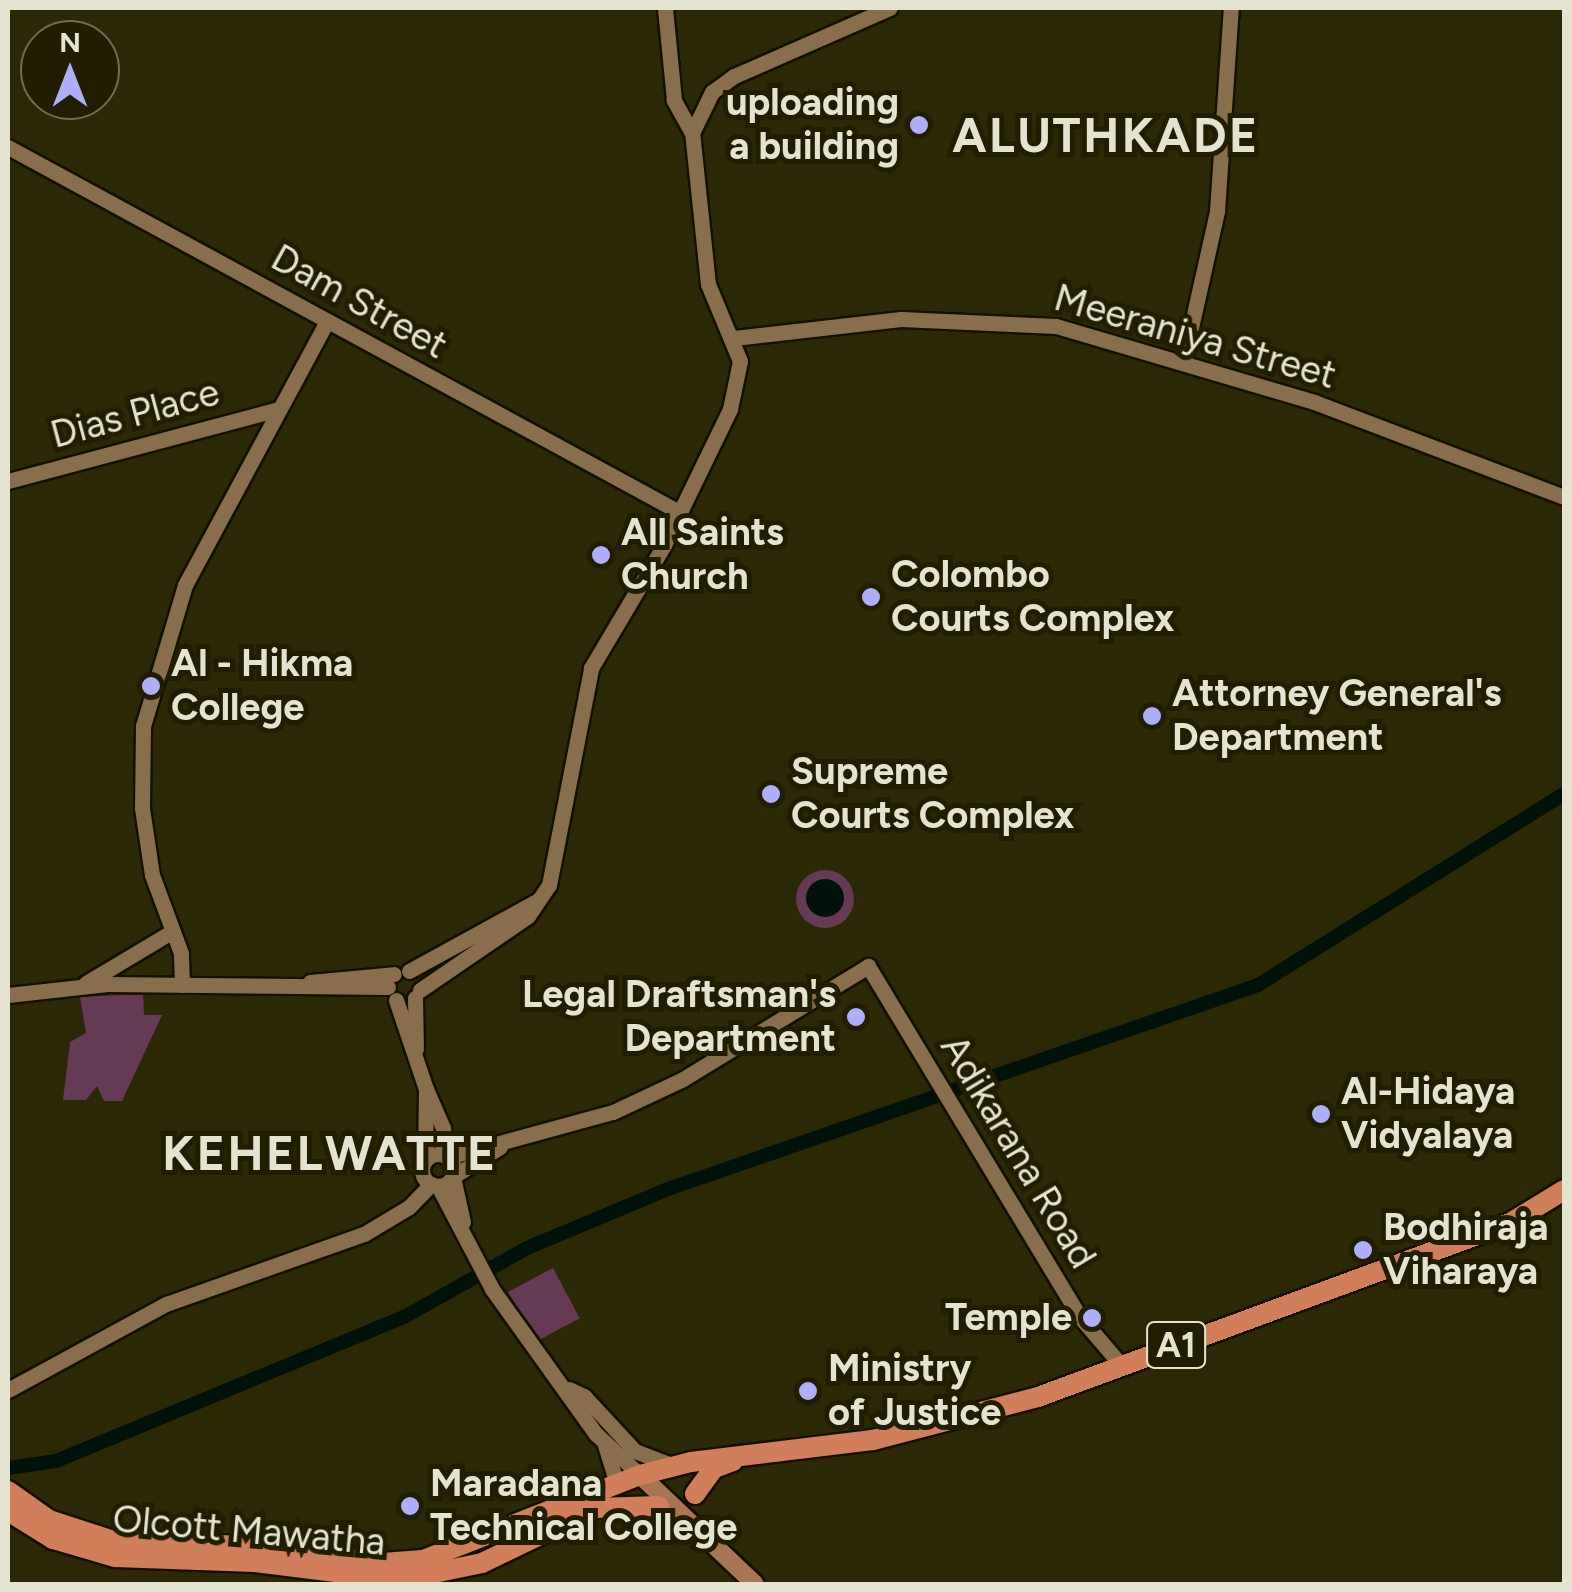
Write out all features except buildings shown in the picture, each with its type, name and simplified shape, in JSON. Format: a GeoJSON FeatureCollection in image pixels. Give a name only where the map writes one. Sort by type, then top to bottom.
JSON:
{"type":"FeatureCollection","features":[{"type":"Feature","properties":{"kind":"highway","name":"A1"},"geometry":{"type":"LineString","coordinates":[[640,1475],[677,1466],[874,1440],[1038,1397],[1510,1223],[1564,1190]]}},
{"type":"Feature","properties":{"kind":"highway","name":"A1"},"geometry":{"type":"LineString","coordinates":[[695,1494],[714,1468],[745,1458]]}},
{"type":"Feature","properties":{"kind":"highway","name":"Olcott Mawatha"},"geometry":{"type":"LineString","coordinates":[[9,1499],[65,1527],[114,1541],[382,1564],[436,1558],[640,1475]]}},
{"type":"Feature","properties":{"kind":"highway","name":"Olcott Mawatha"},"geometry":{"type":"LineString","coordinates":[[298,1559],[370,1580],[433,1577],[482,1562],[596,1508],[659,1506]]}},
{"type":"Feature","properties":{"kind":"main road"},"geometry":{"type":"LineString","coordinates":[[640,1475],[755,1584]]}},
{"type":"Feature","properties":{"kind":"main road"},"geometry":{"type":"LineString","coordinates":[[695,1494],[698,1526]]}},
{"type":"Feature","properties":{"kind":"main road"},"geometry":{"type":"LineString","coordinates":[[659,1506],[698,1526]]}},
{"type":"Feature","properties":{"kind":"street"},"geometry":{"type":"LineString","coordinates":[[418,994],[528,916],[537,901],[559,858],[591,668],[680,513],[730,410],[740,360],[734,338],[708,284],[692,134],[674,100],[665,8]]}},
{"type":"Feature","properties":{"kind":"street"},"geometry":{"type":"LineString","coordinates":[[692,134],[712,92],[734,76],[890,8]]}},
{"type":"Feature","properties":{"kind":"street"},"geometry":{"type":"LineString","coordinates":[[1184,360],[1216,210],[1231,8]]}},
{"type":"Feature","properties":{"kind":"street","name":"Dam Street"},"geometry":{"type":"LineString","coordinates":[[8,147],[680,513]]}},
{"type":"Feature","properties":{"kind":"street","name":"Meeraniya Street"},"geometry":{"type":"LineString","coordinates":[[734,338],[901,319],[1036,325],[1184,360],[1461,454],[1564,497]]}},
{"type":"Feature","properties":{"kind":"street"},"geometry":{"type":"LineString","coordinates":[[182,985],[173,931],[152,876],[142,808],[144,726],[184,585],[327,321]]}},
{"type":"Feature","properties":{"kind":"street","name":"Dias Place"},"geometry":{"type":"LineString","coordinates":[[8,481],[279,409]]}},
{"type":"Feature","properties":{"kind":"street"},"geometry":{"type":"LineString","coordinates":[[397,983],[537,901]]}},
{"type":"Feature","properties":{"kind":"street"},"geometry":{"type":"LineString","coordinates":[[79,988],[173,931]]}},
{"type":"Feature","properties":{"kind":"street","name":"Adikarana Road"},"geometry":{"type":"LineString","coordinates":[[500,1147],[612,1112],[683,1080],[868,966],[1080,1317],[1122,1366]]}},
{"type":"Feature","properties":{"kind":"street"},"geometry":{"type":"LineString","coordinates":[[8,995],[182,985],[291,987],[333,975],[397,983],[418,994]]}},
{"type":"Feature","properties":{"kind":"street"},"geometry":{"type":"LineString","coordinates":[[397,983],[418,994]]}},
{"type":"Feature","properties":{"kind":"street"},"geometry":{"type":"LineString","coordinates":[[397,983],[426,1089],[443,1128],[464,1226],[486,1275],[569,1389],[610,1454],[616,1482]]}},
{"type":"Feature","properties":{"kind":"street"},"geometry":{"type":"LineString","coordinates":[[416,1052],[418,994]]}},
{"type":"Feature","properties":{"kind":"street"},"geometry":{"type":"LineString","coordinates":[[426,1089],[424,1177],[464,1226]]}},
{"type":"Feature","properties":{"kind":"street"},"geometry":{"type":"LineString","coordinates":[[425,1162],[500,1147]]}},
{"type":"Feature","properties":{"kind":"street"},"geometry":{"type":"LineString","coordinates":[[8,1390],[166,1304],[364,1234],[409,1207],[434,1185],[500,1147]]}},
{"type":"Feature","properties":{"kind":"street"},"geometry":{"type":"LineString","coordinates":[[569,1389],[584,1396],[635,1450],[677,1466]]}},
{"type":"Feature","properties":{"kind":"street"},"geometry":{"type":"LineString","coordinates":[[596,1434],[640,1475]]}},
{"type":"Feature","properties":{"kind":"shaded area"},"geometry":{"type":"Polygon","coordinates":[[[825,870],[845,879],[854,899],[845,919],[825,928],[805,919],[796,899],[805,879],[825,870]]]}},
{"type":"Feature","properties":{"kind":"shaded area"},"geometry":{"type":"Polygon","coordinates":[[[825,879],[838,885],[844,898],[838,911],[825,917],[812,911],[806,898],[812,885],[825,879]]]}},
{"type":"Feature","properties":{"kind":"shaded area"},"geometry":{"type":"Polygon","coordinates":[[[143,994],[144,1015],[162,1015],[122,1101],[104,1101],[97,1086],[86,1100],[63,1100],[70,1042],[86,1033],[80,997],[143,994]]]}},
{"type":"Feature","properties":{"kind":"shaded area"},"geometry":{"type":"Polygon","coordinates":[[[553,1268],[580,1318],[535,1342],[508,1292],[553,1268]]]}},
{"type":"Feature","properties":{"kind":"waterway"},"geometry":{"type":"LineString","coordinates":[[8,1468],[56,1461],[406,1316],[527,1248],[668,1189],[1258,985],[1564,794]]}},
{"type":"Feature","properties":{"kind":"place","name":"uploading a building"},"geometry":{"type":"Point","coordinates":[919,125]}},
{"type":"Feature","properties":{"kind":"place","name":"All Saints Church"},"geometry":{"type":"Point","coordinates":[601,555]}},
{"type":"Feature","properties":{"kind":"place","name":"Colombo Courts Complex"},"geometry":{"type":"Point","coordinates":[871,597]}},
{"type":"Feature","properties":{"kind":"place","name":"Al - Hikma College"},"geometry":{"type":"Point","coordinates":[151,686]}},
{"type":"Feature","properties":{"kind":"place","name":"Attorney General's Department"},"geometry":{"type":"Point","coordinates":[1152,716]}},
{"type":"Feature","properties":{"kind":"place","name":"Supreme Courts Complex"},"geometry":{"type":"Point","coordinates":[771,794]}},
{"type":"Feature","properties":{"kind":"place","name":"Legal Draftsman's Department"},"geometry":{"type":"Point","coordinates":[856,1017]}},
{"type":"Feature","properties":{"kind":"place","name":"Al-Hidaya Vidyalaya"},"geometry":{"type":"Point","coordinates":[1321,1114]}},
{"type":"Feature","properties":{"kind":"place","name":"Bodhiraja Viharaya"},"geometry":{"type":"Point","coordinates":[1363,1250]}},
{"type":"Feature","properties":{"kind":"place","name":"Temple"},"geometry":{"type":"Point","coordinates":[1092,1318]}},
{"type":"Feature","properties":{"kind":"place","name":"Ministry of Justice"},"geometry":{"type":"Point","coordinates":[808,1391]}},
{"type":"Feature","properties":{"kind":"place","name":"Maradana Technical College"},"geometry":{"type":"Point","coordinates":[410,1506]}},
{"type":"Feature","properties":{"kind":"district","name":"ALUTHKADE"},"geometry":{"type":"Point","coordinates":[1106,136]}},
{"type":"Feature","properties":{"kind":"district","name":"KEHELWATTE"},"geometry":{"type":"Point","coordinates":[330,1154]}}]}
